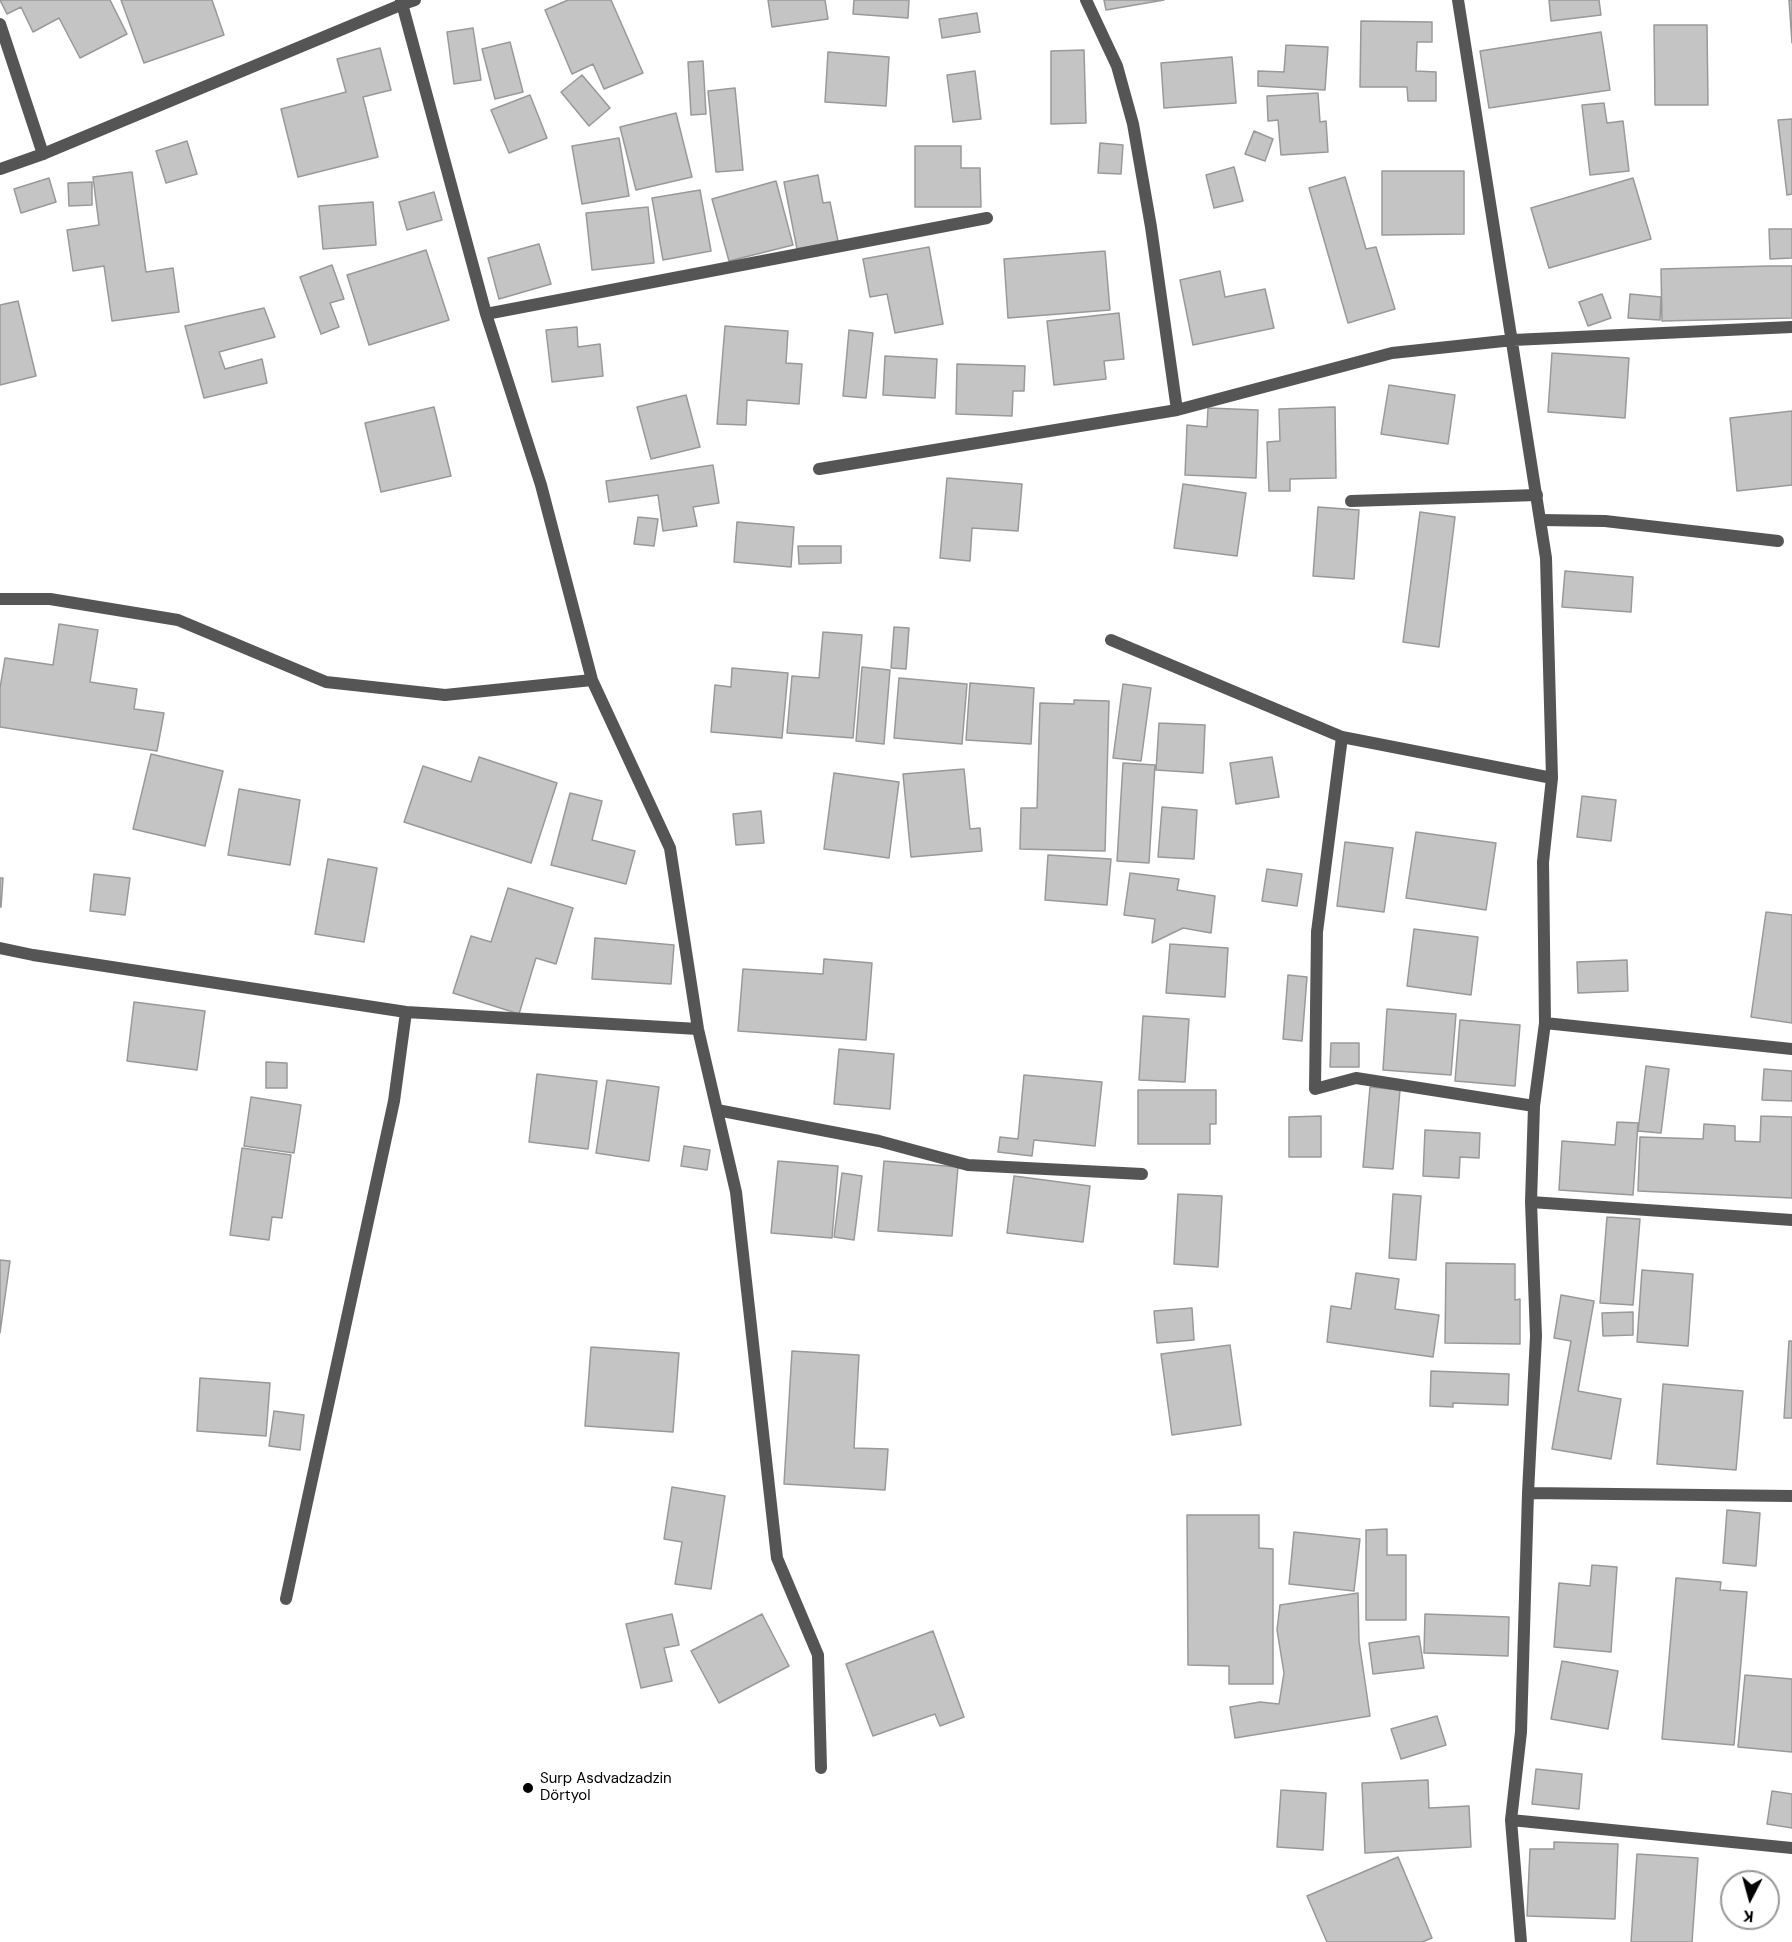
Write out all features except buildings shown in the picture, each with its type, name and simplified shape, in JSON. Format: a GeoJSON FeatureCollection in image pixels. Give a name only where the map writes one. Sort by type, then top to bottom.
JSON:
{"type":"FeatureCollection","features":[{"type":"Feature","properties":{"kind":"street"},"geometry":{"type":"LineString","coordinates":[[1086,0],[1118,66],[1133,124],[1151,227],[1177,410]]}},
{"type":"Feature","properties":{"kind":"street"},"geometry":{"type":"LineString","coordinates":[[1458,0],[1546,558],[1552,778],[1543,862],[1545,1023],[1534,1106],[1531,1202],[1536,1336],[1528,1493],[1521,1732],[1511,1820],[1521,1942]]}},
{"type":"Feature","properties":{"kind":"street"},"geometry":{"type":"LineString","coordinates":[[0,169],[43,154],[406,1],[486,314],[542,484],[592,680],[670,848],[698,1029],[736,1192],[777,1558],[818,1655],[821,1767]]}},
{"type":"Feature","properties":{"kind":"street"},"geometry":{"type":"LineString","coordinates":[[0,24],[43,154]]}},
{"type":"Feature","properties":{"kind":"street"},"geometry":{"type":"LineString","coordinates":[[486,314],[987,218]]}},
{"type":"Feature","properties":{"kind":"street"},"geometry":{"type":"LineString","coordinates":[[819,469],[1177,410],[1392,353],[1513,340],[1792,327]]}},
{"type":"Feature","properties":{"kind":"street"},"geometry":{"type":"LineString","coordinates":[[1351,501],[1537,495]]}},
{"type":"Feature","properties":{"kind":"street"},"geometry":{"type":"LineString","coordinates":[[1541,520],[1605,521],[1778,541]]}},
{"type":"Feature","properties":{"kind":"street"},"geometry":{"type":"LineString","coordinates":[[0,599],[50,599],[178,620],[326,682],[445,695],[592,680]]}},
{"type":"Feature","properties":{"kind":"street"},"geometry":{"type":"LineString","coordinates":[[1111,640],[1342,737],[1552,778]]}},
{"type":"Feature","properties":{"kind":"street"},"geometry":{"type":"LineString","coordinates":[[1342,737],[1317,932],[1315,1089],[1356,1078],[1534,1106]]}},
{"type":"Feature","properties":{"kind":"street"},"geometry":{"type":"LineString","coordinates":[[0,948],[406,1012],[698,1029]]}},
{"type":"Feature","properties":{"kind":"street"},"geometry":{"type":"LineString","coordinates":[[286,1599],[394,1101],[406,1012]]}},
{"type":"Feature","properties":{"kind":"street"},"geometry":{"type":"LineString","coordinates":[[1545,1023],[1792,1049]]}},
{"type":"Feature","properties":{"kind":"street"},"geometry":{"type":"LineString","coordinates":[[717,1110],[879,1141],[968,1166],[1142,1174]]}},
{"type":"Feature","properties":{"kind":"street"},"geometry":{"type":"LineString","coordinates":[[1531,1202],[1792,1220]]}},
{"type":"Feature","properties":{"kind":"street"},"geometry":{"type":"LineString","coordinates":[[1528,1493],[1792,1496]]}},
{"type":"Feature","properties":{"kind":"street"},"geometry":{"type":"LineString","coordinates":[[1511,1820],[1792,1848]]}},
{"type":"Feature","properties":{"kind":"place","name":"Surp Asdvadzadzin Dörtyol"},"geometry":{"type":"Point","coordinates":[528,1788]}}]}
